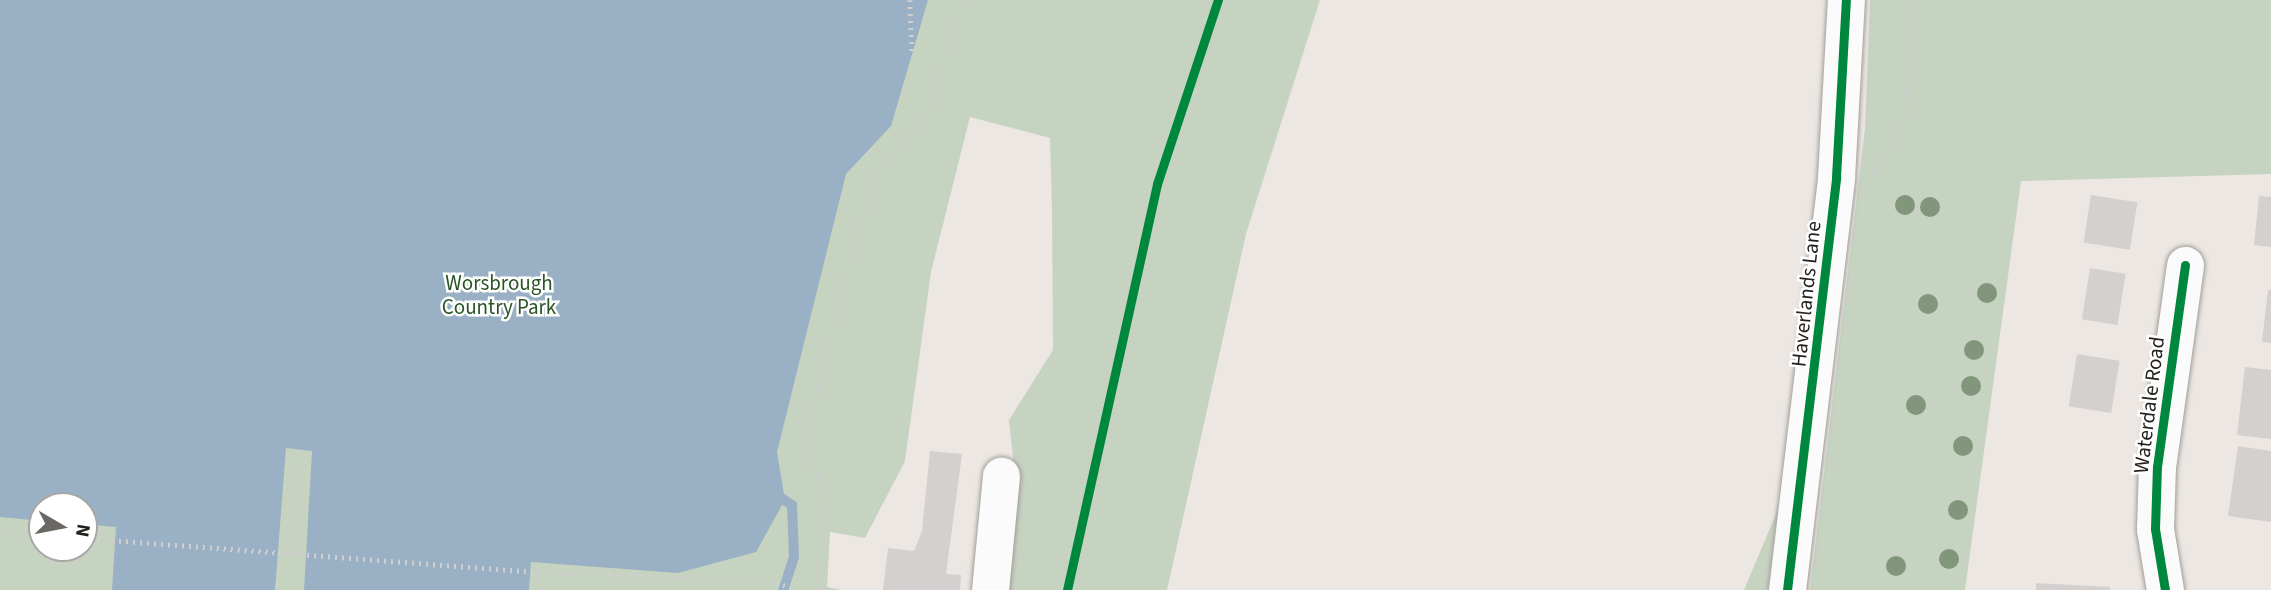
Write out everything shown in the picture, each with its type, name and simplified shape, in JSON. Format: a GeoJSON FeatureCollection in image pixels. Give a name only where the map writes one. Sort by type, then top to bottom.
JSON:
{"type":"FeatureCollection","features":[{"type":"Feature","properties":{"kind":"street","name":"Haverlands Lane"},"geometry":{"type":"LineString","coordinates":[[1787,590],[1836,177],[1846,0]]}},
{"type":"Feature","properties":{"kind":"street","name":"Waterdale Road"},"geometry":{"type":"LineString","coordinates":[[2165,590],[2155,529],[2157,467],[2185,265]]}},
{"type":"Feature","properties":{"kind":"street"},"geometry":{"type":"LineString","coordinates":[[990,590],[1001,476]]}},
{"type":"Feature","properties":{"kind":"path"},"geometry":{"type":"LineString","coordinates":[[910,0],[912,52]]}},
{"type":"Feature","properties":{"kind":"path"},"geometry":{"type":"LineString","coordinates":[[821,590],[819,476],[803,447],[836,310],[873,179],[926,114],[963,0]]}},
{"type":"Feature","properties":{"kind":"path"},"geometry":{"type":"LineString","coordinates":[[1836,177],[1875,174],[1905,118],[1908,0]]}},
{"type":"Feature","properties":{"kind":"path"},"geometry":{"type":"LineString","coordinates":[[292,554],[299,463]]}},
{"type":"Feature","properties":{"kind":"path"},"geometry":{"type":"LineString","coordinates":[[0,532],[28,534]]}},
{"type":"Feature","properties":{"kind":"path"},"geometry":{"type":"LineString","coordinates":[[98,539],[531,572],[771,580],[798,590]]}},
{"type":"Feature","properties":{"kind":"green space","name":"Worsbrough Country Park"},"geometry":{"type":"Polygon","coordinates":[[[0,0],[1320,0],[1246,234],[1167,590],[981,590],[1017,495],[1009,420],[1053,350],[1052,210],[1050,138],[970,117],[931,272],[905,461],[865,538],[830,532],[827,587],[842,590],[0,590],[0,0]]]}},
{"type":"Feature","properties":{"kind":"green space"},"geometry":{"type":"Polygon","coordinates":[[[1870,0],[2271,0],[2271,174],[2021,181],[1965,590],[1810,590],[1865,128],[1870,0]]]}},
{"type":"Feature","properties":{"kind":"green space"},"geometry":{"type":"Polygon","coordinates":[[[1778,509],[1768,590],[1744,590],[1778,509]]]}},
{"type":"Feature","properties":{"kind":"water","name":"Worsbrough Country Park"},"geometry":{"type":"Polygon","coordinates":[[[0,0],[928,0],[891,126],[846,174],[777,452],[785,500],[756,552],[678,573],[531,562],[529,590],[304,590],[312,451],[286,448],[275,590],[112,590],[116,527],[98,525],[98,492],[28,492],[28,520],[0,517],[0,0]]]}},
{"type":"Feature","properties":{"kind":"building"},"geometry":{"type":"Polygon","coordinates":[[[2091,195],[2137,202],[2130,250],[2083,242],[2091,195]]]}},
{"type":"Feature","properties":{"kind":"building"},"geometry":{"type":"Polygon","coordinates":[[[2259,196],[2271,197],[2271,247],[2254,245],[2259,196]]]}},
{"type":"Feature","properties":{"kind":"building"},"geometry":{"type":"Polygon","coordinates":[[[2090,268],[2126,274],[2117,325],[2082,319],[2090,268]]]}},
{"type":"Feature","properties":{"kind":"building"},"geometry":{"type":"Polygon","coordinates":[[[2268,290],[2271,290],[2271,343],[2262,342],[2268,290]]]}},
{"type":"Feature","properties":{"kind":"building"},"geometry":{"type":"Polygon","coordinates":[[[2077,354],[2119,361],[2111,413],[2069,406],[2077,354]]]}},
{"type":"Feature","properties":{"kind":"building"},"geometry":{"type":"Polygon","coordinates":[[[2245,367],[2271,370],[2271,439],[2237,435],[2245,367]]]}},
{"type":"Feature","properties":{"kind":"building"},"geometry":{"type":"Polygon","coordinates":[[[2238,446],[2271,451],[2271,522],[2228,516],[2238,446]]]}},
{"type":"Feature","properties":{"kind":"building"},"geometry":{"type":"Polygon","coordinates":[[[930,451],[962,454],[946,574],[961,575],[960,590],[883,590],[888,548],[914,551],[922,531],[930,451]]]}},
{"type":"Feature","properties":{"kind":"building"},"geometry":{"type":"Polygon","coordinates":[[[2036,583],[2110,587],[2110,590],[2036,590],[2036,583]]]}},
{"type":"Feature","properties":{"kind":"waterway"},"geometry":{"type":"LineString","coordinates":[[774,493],[792,505],[794,557],[783,590]]}},
{"type":"Feature","properties":{"kind":"cycle path"},"geometry":{"type":"LineString","coordinates":[[1067,590],[1157,184],[1218,0]]}},
{"type":"Feature","properties":{"kind":"cycle path"},"geometry":{"type":"LineString","coordinates":[[1787,590],[1836,177],[1846,0]]}},
{"type":"Feature","properties":{"kind":"cycle path"},"geometry":{"type":"LineString","coordinates":[[2165,590],[2155,529],[2157,467],[2185,265]]}}]}
